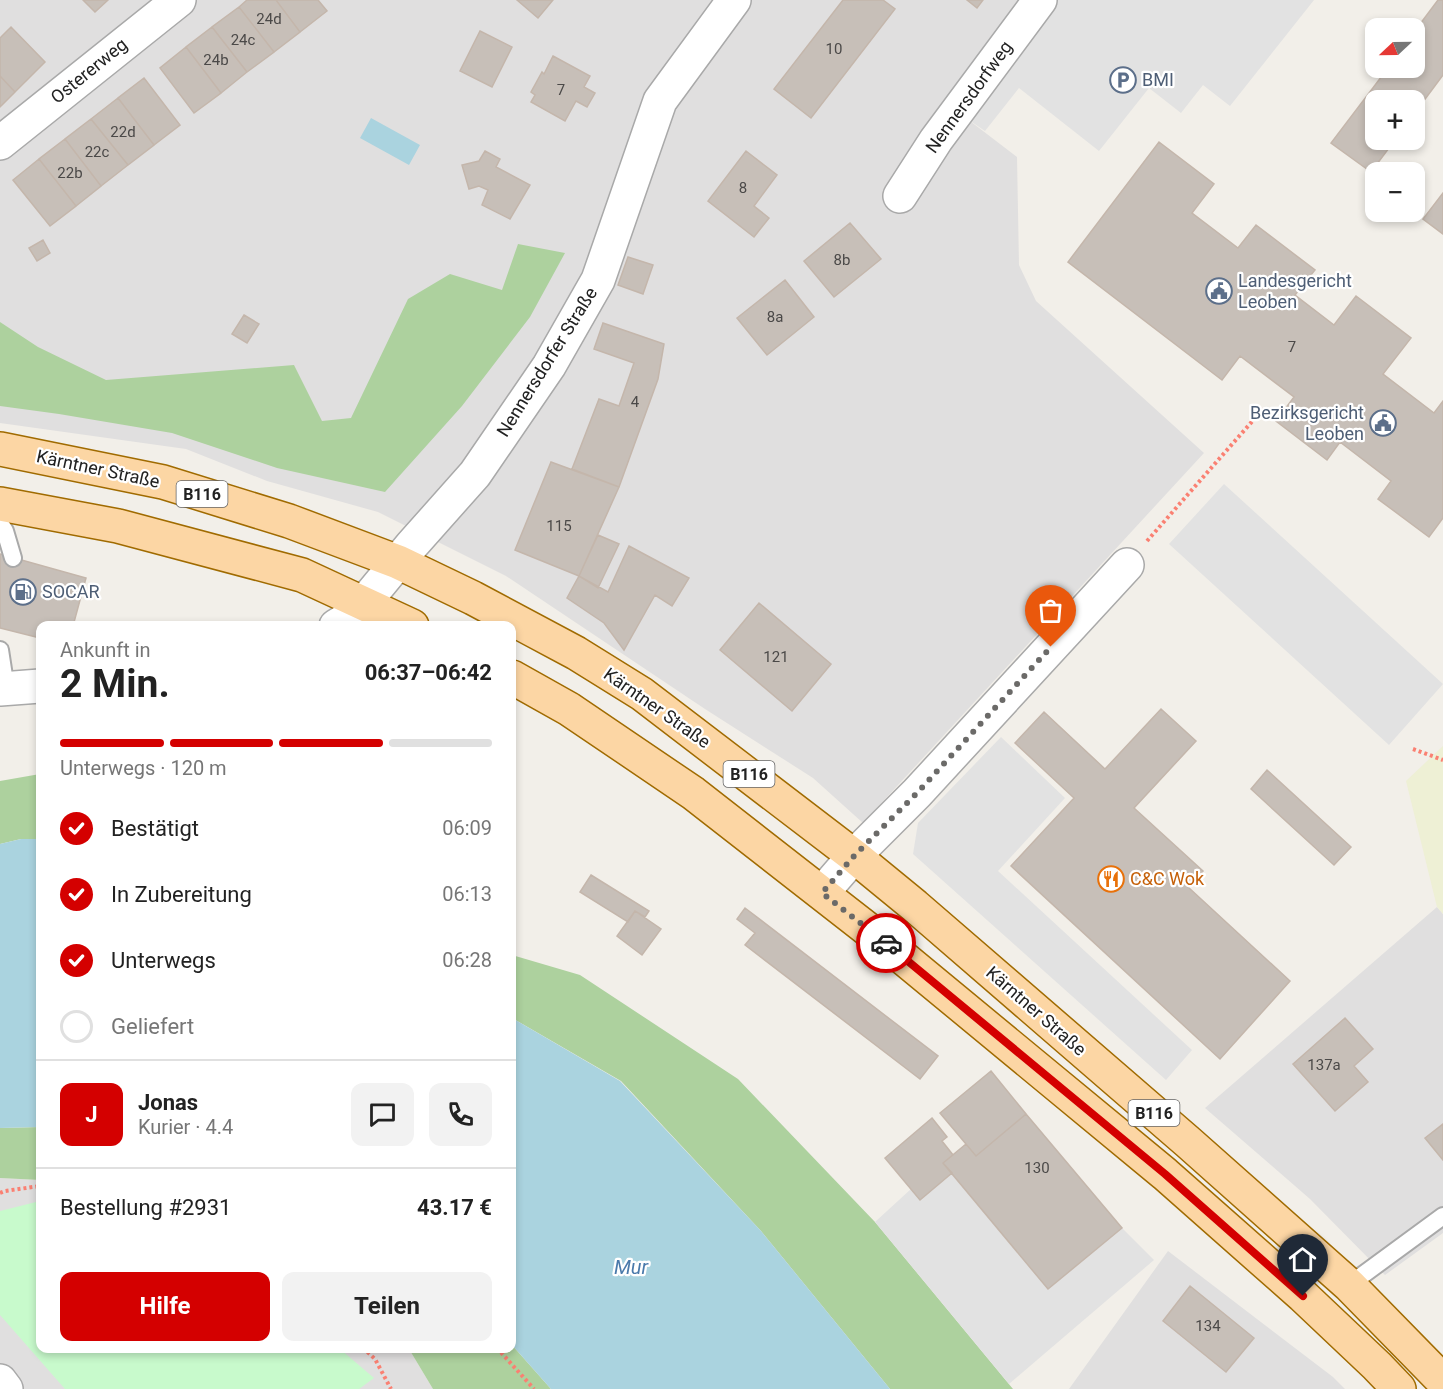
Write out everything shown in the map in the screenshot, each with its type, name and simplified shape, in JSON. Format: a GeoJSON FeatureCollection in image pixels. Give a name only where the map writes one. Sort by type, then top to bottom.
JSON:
{"type":"FeatureCollection","features":[{"type":"Feature","properties":{"kind":"main road","name":"Kärntner Straße"},"geometry":{"type":"LineString","coordinates":[[0,449],[163,482],[289,520],[398,562],[473,598],[576,653],[642,694],[854,856],[1188,1142],[1349,1285],[1443,1381]]}},
{"type":"Feature","properties":{"kind":"main road"},"geometry":{"type":"LineString","coordinates":[[0,504],[118,526],[302,575],[402,621]]}},
{"type":"Feature","properties":{"kind":"main road","name":"B116"},"geometry":{"type":"LineString","coordinates":[[516,680],[569,709],[693,793],[884,942],[1165,1174],[1303,1296],[1399,1389]]}},
{"type":"Feature","properties":{"kind":"street","name":"Ostererweg"},"geometry":{"type":"LineString","coordinates":[[0,143],[179,0]]}},
{"type":"Feature","properties":{"kind":"street","name":"Nennersdorfer Straße"},"geometry":{"type":"LineString","coordinates":[[364,603],[475,474],[549,366],[598,280],[660,101],[734,0]]}},
{"type":"Feature","properties":{"kind":"street","name":"Nennersdorfweg"},"geometry":{"type":"LineString","coordinates":[[900,196],[936,140],[1040,0]]}},
{"type":"Feature","properties":{"kind":"street"},"geometry":{"type":"LineString","coordinates":[[822,893],[1127,564]]}},
{"type":"Feature","properties":{"kind":"street"},"geometry":{"type":"LineString","coordinates":[[344,621],[364,603]]}},
{"type":"Feature","properties":{"kind":"street"},"geometry":{"type":"LineString","coordinates":[[3,689],[36,686]]}},
{"type":"Feature","properties":{"kind":"street"},"geometry":{"type":"LineString","coordinates":[[0,1381],[6,1389]]}},
{"type":"Feature","properties":{"kind":"lane"},"geometry":{"type":"LineString","coordinates":[[0,523],[5,531],[13,558]]}},
{"type":"Feature","properties":{"kind":"lane"},"geometry":{"type":"LineString","coordinates":[[0,650],[3,689]]}},
{"type":"Feature","properties":{"kind":"lane"},"geometry":{"type":"LineString","coordinates":[[1349,1285],[1443,1216]]}},
{"type":"Feature","properties":{"kind":"path"},"geometry":{"type":"LineString","coordinates":[[1127,564],[1263,409]]}},
{"type":"Feature","properties":{"kind":"path"},"geometry":{"type":"LineString","coordinates":[[1413,749],[1443,760]]}},
{"type":"Feature","properties":{"kind":"path"},"geometry":{"type":"LineString","coordinates":[[0,1193],[36,1187]]}},
{"type":"Feature","properties":{"kind":"path"},"geometry":{"type":"LineString","coordinates":[[368,1353],[375,1359],[391,1389]]}},
{"type":"Feature","properties":{"kind":"path"},"geometry":{"type":"LineString","coordinates":[[502,1353],[534,1389]]}},
{"type":"Feature","properties":{"kind":"shaded area"},"geometry":{"type":"Polygon","coordinates":[[[0,0],[1056,0],[966,118],[1017,157],[1019,265],[1036,301],[1204,453],[863,823],[813,778],[506,576],[378,512],[267,481],[186,449],[0,423],[0,0]]]}},
{"type":"Feature","properties":{"kind":"shaded area","name":"BMI"},"geometry":{"type":"Polygon","coordinates":[[[1056,0],[1314,0],[1230,106],[1203,85],[1181,113],[1149,88],[1099,151],[1019,88],[985,131],[966,118],[1056,0]]]}},
{"type":"Feature","properties":{"kind":"shaded area","name":"Bezirksgericht Leoben"},"geometry":{"type":"Polygon","coordinates":[[[1224,484],[1443,684],[1389,745],[1169,544],[1224,484]]]}},
{"type":"Feature","properties":{"kind":"shaded area"},"geometry":{"type":"Polygon","coordinates":[[[1001,737],[1065,798],[998,871],[1192,1050],[1166,1080],[913,854],[918,823],[1001,737]]]}},
{"type":"Feature","properties":{"kind":"shaded area"},"geometry":{"type":"Polygon","coordinates":[[[1437,907],[1443,914],[1443,1233],[1385,1275],[1310,1199],[1205,1108],[1437,907]]]}},
{"type":"Feature","properties":{"kind":"shaded area"},"geometry":{"type":"Polygon","coordinates":[[[952,1173],[1048,1288],[1122,1228],[1154,1260],[1009,1384],[875,1222],[911,1189],[920,1200],[952,1173]]]}},
{"type":"Feature","properties":{"kind":"shaded area"},"geometry":{"type":"Polygon","coordinates":[[[0,1178],[36,1180],[36,1353],[411,1353],[433,1389],[0,1389],[0,1178]]]}},
{"type":"Feature","properties":{"kind":"shaded area"},"geometry":{"type":"Polygon","coordinates":[[[1168,1251],[1333,1377],[1345,1389],[1069,1389],[1168,1251]]]}},
{"type":"Feature","properties":{"kind":"green space"},"geometry":{"type":"Polygon","coordinates":[[[518,244],[565,253],[530,317],[462,406],[385,492],[277,468],[172,433],[0,406],[0,322],[38,347],[106,380],[294,365],[322,421],[351,418],[408,299],[450,274],[502,290],[518,244]]]}},
{"type":"Feature","properties":{"kind":"green space"},"geometry":{"type":"Polygon","coordinates":[[[1443,746],[1443,914],[1437,907],[1406,781],[1443,746]]]}},
{"type":"Feature","properties":{"kind":"green space"},"geometry":{"type":"Polygon","coordinates":[[[36,775],[36,839],[21,839],[0,844],[0,781],[36,775]]]}},
{"type":"Feature","properties":{"kind":"green space"},"geometry":{"type":"Polygon","coordinates":[[[516,956],[580,975],[738,1079],[875,1222],[1013,1389],[890,1389],[761,1231],[621,1081],[516,1020],[516,956]]]}},
{"type":"Feature","properties":{"kind":"green space"},"geometry":{"type":"Polygon","coordinates":[[[36,1127],[36,1180],[0,1178],[0,1128],[36,1127]]]}},
{"type":"Feature","properties":{"kind":"green space"},"geometry":{"type":"Polygon","coordinates":[[[36,1202],[36,1353],[345,1353],[374,1378],[359,1389],[65,1389],[0,1315],[0,1211],[36,1202]]]}},
{"type":"Feature","properties":{"kind":"green space"},"geometry":{"type":"Polygon","coordinates":[[[516,1350],[551,1389],[433,1389],[411,1353],[516,1353],[516,1350]]]}},
{"type":"Feature","properties":{"kind":"water"},"geometry":{"type":"Polygon","coordinates":[[[371,118],[420,145],[409,165],[360,138],[371,118]]]}},
{"type":"Feature","properties":{"kind":"water"},"geometry":{"type":"Polygon","coordinates":[[[21,839],[36,839],[36,1127],[0,1128],[0,844],[21,839]]]}},
{"type":"Feature","properties":{"kind":"water","name":"Mur"},"geometry":{"type":"Polygon","coordinates":[[[516,1020],[620,1081],[761,1231],[890,1389],[551,1389],[516,1350],[516,1020]]]}},
{"type":"Feature","properties":{"kind":"building"},"geometry":{"type":"Polygon","coordinates":[[[83,0],[108,0],[95,12],[83,0]]]}},
{"type":"Feature","properties":{"kind":"building"},"geometry":{"type":"Polygon","coordinates":[[[247,0],[276,0],[300,32],[274,52],[239,7],[247,0]]]}},
{"type":"Feature","properties":{"kind":"building"},"geometry":{"type":"Polygon","coordinates":[[[276,0],[318,0],[327,11],[300,32],[276,0]]]}},
{"type":"Feature","properties":{"kind":"building"},"geometry":{"type":"Polygon","coordinates":[[[517,0],[553,0],[538,18],[517,0]]]}},
{"type":"Feature","properties":{"kind":"building"},"geometry":{"type":"Polygon","coordinates":[[[843,0],[883,0],[895,9],[811,118],[774,89],[843,0]]]}},
{"type":"Feature","properties":{"kind":"building"},"geometry":{"type":"Polygon","coordinates":[[[967,0],[983,0],[977,8],[967,0]]]}},
{"type":"Feature","properties":{"kind":"building"},"geometry":{"type":"Polygon","coordinates":[[[1438,0],[1443,0],[1443,75],[1425,99],[1425,90],[1371,90],[1380,78],[1425,78],[1424,18],[1438,0]]]}},
{"type":"Feature","properties":{"kind":"building"},"geometry":{"type":"Polygon","coordinates":[[[239,7],[274,52],[247,72],[212,27],[239,7]]]}},
{"type":"Feature","properties":{"kind":"building"},"geometry":{"type":"Polygon","coordinates":[[[11,27],[45,62],[15,92],[0,76],[0,38],[11,27]]]}},
{"type":"Feature","properties":{"kind":"building"},"geometry":{"type":"Polygon","coordinates":[[[212,27],[247,72],[221,93],[186,47],[212,27]]]}},
{"type":"Feature","properties":{"kind":"building"},"geometry":{"type":"Polygon","coordinates":[[[480,31],[512,47],[492,87],[460,71],[480,31]]]}},
{"type":"Feature","properties":{"kind":"building"},"geometry":{"type":"Polygon","coordinates":[[[186,47],[221,93],[194,113],[160,68],[186,47]]]}},
{"type":"Feature","properties":{"kind":"building"},"geometry":{"type":"Polygon","coordinates":[[[553,56],[590,76],[584,87],[595,93],[587,107],[576,101],[565,121],[531,102],[535,95],[531,92],[553,56]]]}},
{"type":"Feature","properties":{"kind":"building"},"geometry":{"type":"Polygon","coordinates":[[[0,76],[15,92],[0,107],[0,76]]]}},
{"type":"Feature","properties":{"kind":"building"},"geometry":{"type":"Polygon","coordinates":[[[144,78],[180,125],[154,145],[118,98],[144,78]]]}},
{"type":"Feature","properties":{"kind":"building"},"geometry":{"type":"Polygon","coordinates":[[[118,98],[154,145],[128,165],[91,119],[118,98]]]}},
{"type":"Feature","properties":{"kind":"building"},"geometry":{"type":"Polygon","coordinates":[[[1365,98],[1365,150],[1388,150],[1378,162],[1365,162],[1365,168],[1331,143],[1365,98]]]}},
{"type":"Feature","properties":{"kind":"building"},"geometry":{"type":"Polygon","coordinates":[[[91,119],[128,165],[101,186],[65,139],[91,119]]]}},
{"type":"Feature","properties":{"kind":"building"},"geometry":{"type":"Polygon","coordinates":[[[65,139],[101,186],[76,206],[39,159],[65,139]]]}},
{"type":"Feature","properties":{"kind":"building"},"geometry":{"type":"Polygon","coordinates":[[[1159,142],[1214,184],[1192,213],[1238,248],[1256,225],[1315,270],[1295,295],[1334,325],[1356,296],[1411,338],[1383,374],[1434,413],[1443,401],[1443,518],[1429,537],[1378,499],[1391,481],[1340,442],[1327,460],[1276,421],[1294,397],[1240,356],[1222,380],[1068,262],[1159,142]]]}},
{"type":"Feature","properties":{"kind":"building"},"geometry":{"type":"Polygon","coordinates":[[[485,151],[500,159],[496,167],[530,185],[510,219],[482,205],[488,190],[479,186],[469,189],[462,165],[479,161],[485,151]]]}},
{"type":"Feature","properties":{"kind":"building"},"geometry":{"type":"Polygon","coordinates":[[[746,151],[777,175],[754,206],[769,218],[754,237],[708,201],[746,151]]]}},
{"type":"Feature","properties":{"kind":"building"},"geometry":{"type":"Polygon","coordinates":[[[39,159],[76,206],[50,226],[13,180],[39,159]]]}},
{"type":"Feature","properties":{"kind":"building"},"geometry":{"type":"Polygon","coordinates":[[[1443,193],[1443,234],[1425,220],[1425,216],[1443,193]]]}},
{"type":"Feature","properties":{"kind":"building"},"geometry":{"type":"Polygon","coordinates":[[[850,223],[881,259],[834,297],[804,261],[850,223]]]}},
{"type":"Feature","properties":{"kind":"building"},"geometry":{"type":"Polygon","coordinates":[[[43,240],[50,253],[37,261],[29,248],[43,240]]]}},
{"type":"Feature","properties":{"kind":"building"},"geometry":{"type":"Polygon","coordinates":[[[628,257],[653,265],[643,294],[618,285],[628,257]]]}},
{"type":"Feature","properties":{"kind":"building"},"geometry":{"type":"Polygon","coordinates":[[[785,280],[814,317],[767,355],[737,318],[785,280]]]}},
{"type":"Feature","properties":{"kind":"building"},"geometry":{"type":"Polygon","coordinates":[[[244,315],[259,324],[247,343],[232,334],[244,315]]]}},
{"type":"Feature","properties":{"kind":"building"},"geometry":{"type":"Polygon","coordinates":[[[603,323],[664,344],[658,379],[619,487],[572,469],[599,399],[619,406],[634,363],[594,349],[603,323]]]}},
{"type":"Feature","properties":{"kind":"building"},"geometry":{"type":"Polygon","coordinates":[[[551,462],[619,487],[579,576],[515,550],[551,462]]]}},
{"type":"Feature","properties":{"kind":"building"},"geometry":{"type":"Polygon","coordinates":[[[598,535],[619,544],[598,588],[579,576],[598,535]]]}},
{"type":"Feature","properties":{"kind":"building"},"geometry":{"type":"Polygon","coordinates":[[[629,546],[689,578],[672,606],[655,595],[624,650],[604,623],[567,598],[579,576],[608,592],[629,546]]]}},
{"type":"Feature","properties":{"kind":"building"},"geometry":{"type":"Polygon","coordinates":[[[0,554],[86,578],[74,621],[36,621],[36,637],[0,628],[0,554]]]}},
{"type":"Feature","properties":{"kind":"building"},"geometry":{"type":"Polygon","coordinates":[[[759,603],[831,664],[792,711],[720,650],[759,603]]]}},
{"type":"Feature","properties":{"kind":"building","name":"C&C Wok"},"geometry":{"type":"Polygon","coordinates":[[[1161,709],[1196,741],[1134,808],[1203,871],[1188,887],[1290,981],[1220,1059],[1011,866],[1074,798],[1015,743],[1044,712],[1105,769],[1161,709]]]}},
{"type":"Feature","properties":{"kind":"building"},"geometry":{"type":"Polygon","coordinates":[[[1267,770],[1351,847],[1334,865],[1251,789],[1267,770]]]}},
{"type":"Feature","properties":{"kind":"building"},"geometry":{"type":"Polygon","coordinates":[[[591,875],[649,911],[645,917],[635,911],[628,922],[580,892],[591,875]]]}},
{"type":"Feature","properties":{"kind":"building"},"geometry":{"type":"Polygon","coordinates":[[[745,908],[938,1056],[920,1079],[745,945],[755,933],[737,919],[745,908]]]}},
{"type":"Feature","properties":{"kind":"building"},"geometry":{"type":"Polygon","coordinates":[[[635,911],[661,929],[642,955],[617,936],[635,911]]]}},
{"type":"Feature","properties":{"kind":"building"},"geometry":{"type":"Polygon","coordinates":[[[1345,1018],[1373,1049],[1354,1066],[1368,1082],[1335,1111],[1293,1064],[1345,1018]]]}},
{"type":"Feature","properties":{"kind":"building"},"geometry":{"type":"Polygon","coordinates":[[[991,1071],[1026,1114],[976,1156],[940,1113],[991,1071]]]}},
{"type":"Feature","properties":{"kind":"building"},"geometry":{"type":"Polygon","coordinates":[[[1026,1114],[1122,1228],[1048,1289],[943,1163],[966,1144],[976,1156],[1026,1114]]]}},
{"type":"Feature","properties":{"kind":"building"},"geometry":{"type":"Polygon","coordinates":[[[932,1118],[947,1137],[942,1141],[953,1155],[943,1163],[952,1173],[920,1200],[885,1158],[932,1118]]]}},
{"type":"Feature","properties":{"kind":"building"},"geometry":{"type":"Polygon","coordinates":[[[1443,1124],[1443,1160],[1425,1138],[1443,1124]]]}},
{"type":"Feature","properties":{"kind":"building"},"geometry":{"type":"Polygon","coordinates":[[[1190,1286],[1254,1338],[1226,1372],[1163,1321],[1190,1286]]]}},
{"type":"Feature","properties":{"kind":"way so far"},"geometry":{"type":"LineString","coordinates":[[886,943],[822,893],[1051,647]]}},
{"type":"Feature","properties":{"kind":"place","name":"BMI"},"geometry":{"type":"Point","coordinates":[1123,80]}},
{"type":"Feature","properties":{"kind":"place","name":"Landesgericht Leoben"},"geometry":{"type":"Point","coordinates":[1219,291]}},
{"type":"Feature","properties":{"kind":"place","name":"Bezirksgericht Leoben"},"geometry":{"type":"Point","coordinates":[1383,423]}},
{"type":"Feature","properties":{"kind":"place","name":"SOCAR"},"geometry":{"type":"Point","coordinates":[23,592]}},
{"type":"Feature","properties":{"kind":"place","name":"C&C Wok"},"geometry":{"type":"Point","coordinates":[1111,879]}},
{"type":"Feature","properties":{"kind":"route"},"geometry":{"type":"LineString","coordinates":[[886,943],[1165,1174],[1303,1296]]}}]}
